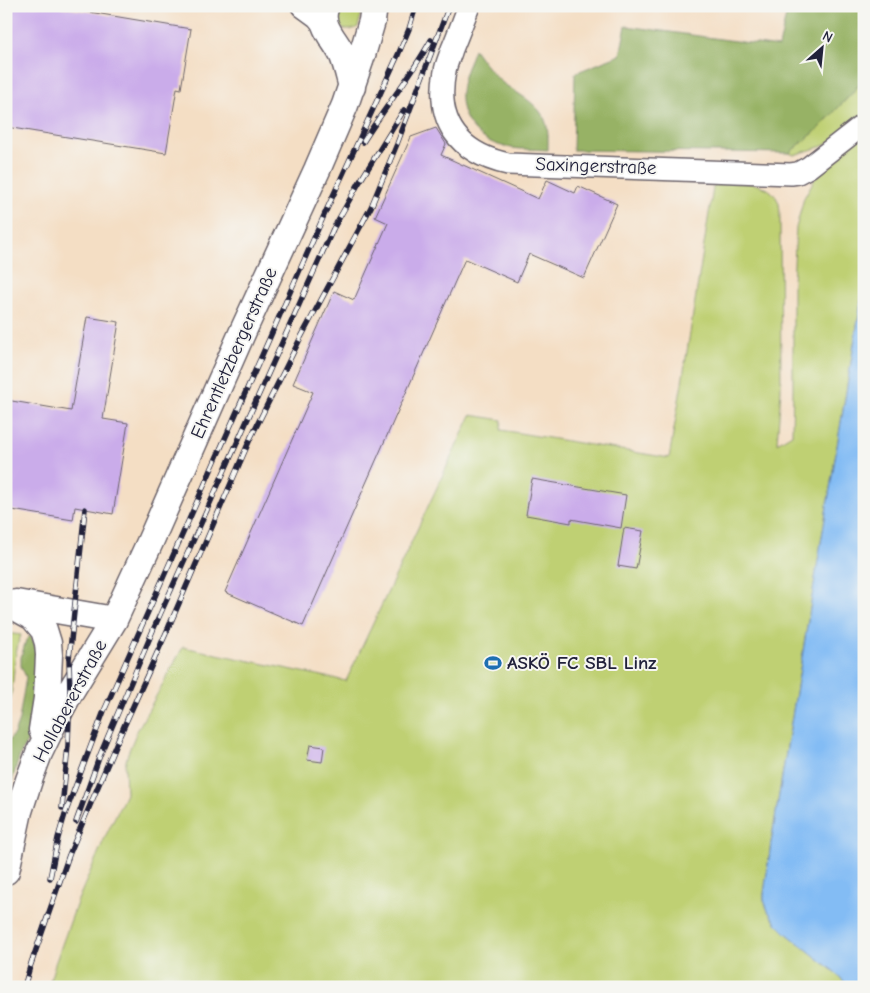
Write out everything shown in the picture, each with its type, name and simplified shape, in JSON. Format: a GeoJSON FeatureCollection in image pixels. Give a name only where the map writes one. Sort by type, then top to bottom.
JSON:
{"type":"FeatureCollection","features":[{"type":"Feature","properties":{"kind":"street"},"geometry":{"type":"LineString","coordinates":[[302,6],[316,18],[327,23],[344,58],[352,86]]}},
{"type":"Feature","properties":{"kind":"street","name":"Saxingerstraße"},"geometry":{"type":"LineString","coordinates":[[469,6],[445,69],[444,109],[448,121],[463,144],[474,152],[496,161],[508,164],[791,174],[798,173],[809,167],[864,124]]}},
{"type":"Feature","properties":{"kind":"street","name":"Ehrentletzbergerstraße"},"geometry":{"type":"LineString","coordinates":[[327,23],[338,40],[351,42],[360,39],[367,33],[372,14]]}},
{"type":"Feature","properties":{"kind":"street","name":"Ehrentletzbergerstraße"},"geometry":{"type":"LineString","coordinates":[[114,620],[317,170],[352,86],[372,14]]}},
{"type":"Feature","properties":{"kind":"street"},"geometry":{"type":"LineString","coordinates":[[6,602],[114,620]]}},
{"type":"Feature","properties":{"kind":"street"},"geometry":{"type":"LineString","coordinates":[[6,602],[34,617],[44,630],[48,643],[47,698],[39,753]]}},
{"type":"Feature","properties":{"kind":"street","name":"Hollabererstraße"},"geometry":{"type":"LineString","coordinates":[[6,871],[19,811],[39,753],[70,692],[114,620]]}},
{"type":"Feature","properties":{"kind":"green space"},"geometry":{"type":"Polygon","coordinates":[[[341,6],[358,6],[362,12],[358,27],[349,30],[342,28],[336,13],[341,6]]]}},
{"type":"Feature","properties":{"kind":"green space"},"geometry":{"type":"Polygon","coordinates":[[[788,6],[864,6],[864,78],[816,131],[789,153],[573,150],[575,73],[620,55],[626,26],[779,47],[788,6]]]}},
{"type":"Feature","properties":{"kind":"green space"},"geometry":{"type":"Polygon","coordinates":[[[474,49],[488,68],[504,84],[531,102],[540,111],[548,133],[548,150],[519,149],[492,143],[483,138],[469,124],[462,106],[461,96],[464,76],[474,49]]]}},
{"type":"Feature","properties":{"kind":"green space"},"geometry":{"type":"Polygon","coordinates":[[[864,78],[864,119],[823,146],[794,155],[789,153],[816,131],[864,78]]]}},
{"type":"Feature","properties":{"kind":"green space"},"geometry":{"type":"Polygon","coordinates":[[[864,130],[864,284],[764,894],[768,911],[776,923],[836,973],[849,987],[48,987],[78,900],[126,794],[125,765],[128,753],[137,731],[183,647],[346,681],[471,415],[502,420],[501,430],[669,458],[714,182],[761,186],[775,196],[779,204],[781,390],[777,443],[792,434],[793,283],[796,228],[804,198],[814,180],[829,161],[864,130]]]}},
{"type":"Feature","properties":{"kind":"green space"},"geometry":{"type":"Polygon","coordinates":[[[6,633],[21,635],[6,714],[6,633]]]}},
{"type":"Feature","properties":{"kind":"green space"},"geometry":{"type":"Polygon","coordinates":[[[30,636],[37,651],[38,670],[31,734],[20,755],[6,804],[6,744],[14,734],[19,720],[26,677],[21,666],[21,657],[26,640],[30,636]]]}},
{"type":"Feature","properties":{"kind":"water"},"geometry":{"type":"Polygon","coordinates":[[[864,284],[864,987],[849,987],[836,973],[776,923],[768,911],[764,894],[864,284]]]}},
{"type":"Feature","properties":{"kind":"building"},"geometry":{"type":"Polygon","coordinates":[[[6,6],[53,6],[191,29],[181,89],[177,88],[166,153],[6,127],[6,6]]]}},
{"type":"Feature","properties":{"kind":"building"},"geometry":{"type":"Polygon","coordinates":[[[436,128],[446,144],[441,155],[538,199],[547,180],[575,193],[578,186],[617,204],[584,278],[529,254],[517,282],[465,259],[303,626],[225,592],[313,392],[293,384],[334,291],[354,300],[388,223],[375,217],[411,137],[436,128]]]}},
{"type":"Feature","properties":{"kind":"building"},"geometry":{"type":"Polygon","coordinates":[[[87,317],[119,322],[103,419],[128,423],[113,514],[75,507],[73,520],[6,509],[6,400],[71,411],[87,317]]]}},
{"type":"Feature","properties":{"kind":"building"},"geometry":{"type":"Polygon","coordinates":[[[532,479],[626,495],[621,528],[571,519],[571,523],[526,515],[532,479]]]}},
{"type":"Feature","properties":{"kind":"building"},"geometry":{"type":"Polygon","coordinates":[[[624,528],[643,531],[636,569],[618,566],[624,528]]]}},
{"type":"Feature","properties":{"kind":"building"},"geometry":{"type":"Polygon","coordinates":[[[310,745],[324,747],[322,762],[307,760],[310,745]]]}},
{"type":"Feature","properties":{"kind":"railway"},"geometry":{"type":"LineString","coordinates":[[50,878],[65,814],[104,711],[326,211],[398,55],[416,6]]}},
{"type":"Feature","properties":{"kind":"railway"},"geometry":{"type":"LineString","coordinates":[[30,967],[69,855],[116,744],[251,437],[299,341],[371,207],[449,6]]}},
{"type":"Feature","properties":{"kind":"railway"},"geometry":{"type":"LineString","coordinates":[[363,142],[431,40]]}},
{"type":"Feature","properties":{"kind":"railway"},"geometry":{"type":"LineString","coordinates":[[76,822],[100,755],[154,628],[333,229],[404,110]]}},
{"type":"Feature","properties":{"kind":"railway"},"geometry":{"type":"LineString","coordinates":[[62,808],[68,746],[69,659],[85,509]]}},
{"type":"Feature","properties":{"kind":"railway"},"geometry":{"type":"LineString","coordinates":[[24,987],[32,960]]}},
{"type":"Feature","properties":{"kind":"place","name":"ASKÖ FC SBL Linz"},"geometry":{"type":"Point","coordinates":[493,663]}}]}
